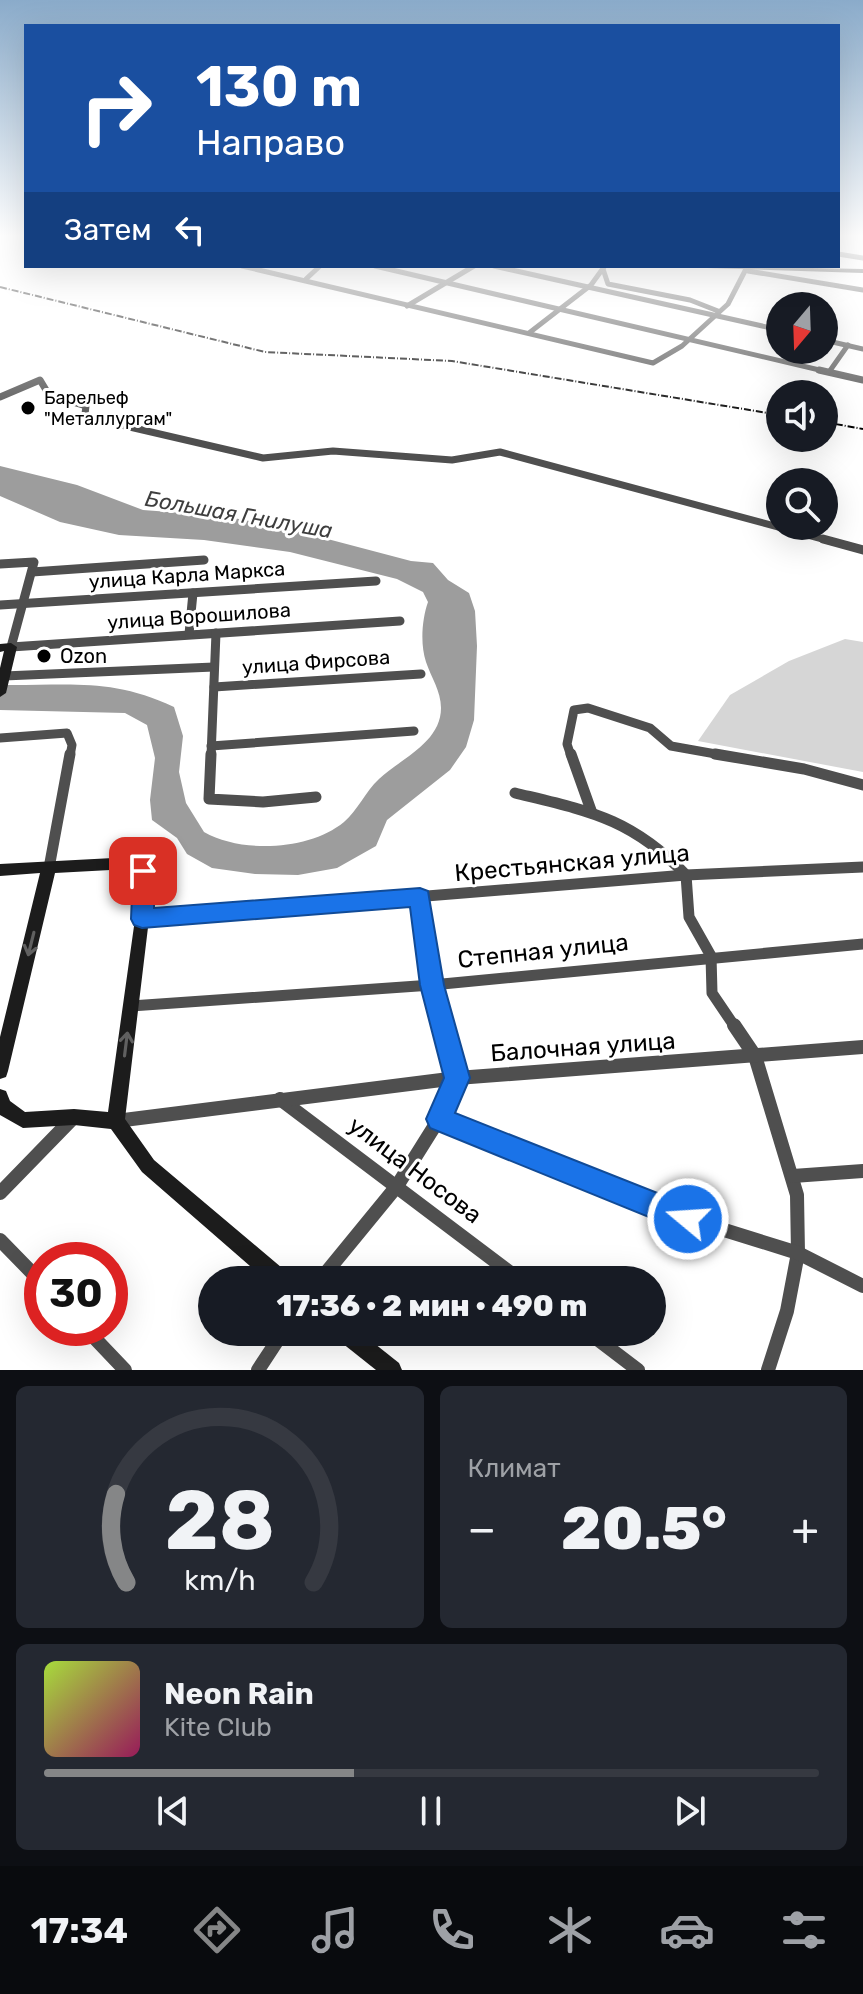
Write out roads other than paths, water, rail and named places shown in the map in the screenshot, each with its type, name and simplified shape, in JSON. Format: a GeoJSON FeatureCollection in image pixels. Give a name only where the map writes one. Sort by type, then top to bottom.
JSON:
{"type":"FeatureCollection","features":[{"type":"Feature","properties":{"kind":"main road"},"geometry":{"type":"LineString","coordinates":[[2,684],[6,648]]}},
{"type":"Feature","properties":{"kind":"main road"},"geometry":{"type":"LineString","coordinates":[[0,870],[132,863],[143,871],[142,919],[116,1121],[148,1166],[265,1266]]}},
{"type":"Feature","properties":{"kind":"main road"},"geometry":{"type":"LineString","coordinates":[[0,1071],[49,868]]}},
{"type":"Feature","properties":{"kind":"main road"},"geometry":{"type":"LineString","coordinates":[[0,1097],[2,1106],[23,1120],[74,1117],[116,1121]]}},
{"type":"Feature","properties":{"kind":"main road"},"geometry":{"type":"LineString","coordinates":[[362,1346],[392,1370]]}},
{"type":"Feature","properties":{"kind":"street"},"geometry":{"type":"LineString","coordinates":[[388,301],[653,363],[690,339],[730,301]]}},
{"type":"Feature","properties":{"kind":"street"},"geometry":{"type":"LineString","coordinates":[[407,306],[414,301]]}},
{"type":"Feature","properties":{"kind":"street"},"geometry":{"type":"LineString","coordinates":[[525,301],[863,380]]}},
{"type":"Feature","properties":{"kind":"street"},"geometry":{"type":"LineString","coordinates":[[529,333],[571,301]]}},
{"type":"Feature","properties":{"kind":"street"},"geometry":{"type":"LineString","coordinates":[[653,301],[766,327]]}},
{"type":"Feature","properties":{"kind":"street"},"geometry":{"type":"LineString","coordinates":[[689,301],[718,311]]}},
{"type":"Feature","properties":{"kind":"street"},"geometry":{"type":"LineString","coordinates":[[838,343],[863,349]]}},
{"type":"Feature","properties":{"kind":"street"},"geometry":{"type":"LineString","coordinates":[[829,372],[848,345]]}},
{"type":"Feature","properties":{"kind":"street"},"geometry":{"type":"LineString","coordinates":[[0,397],[40,380],[49,395],[86,406],[85,414],[91,418],[134,431],[263,458],[333,451],[452,460],[483,452],[500,452],[863,550]]}},
{"type":"Feature","properties":{"kind":"street"},"geometry":{"type":"LineString","coordinates":[[0,564],[33,567],[204,560]]}},
{"type":"Feature","properties":{"kind":"street"},"geometry":{"type":"LineString","coordinates":[[6,648],[24,604],[33,567]]}},
{"type":"Feature","properties":{"kind":"street","name":"улица Карла Маркса"},"geometry":{"type":"LineString","coordinates":[[0,605],[376,581]]}},
{"type":"Feature","properties":{"kind":"street"},"geometry":{"type":"LineString","coordinates":[[189,634],[193,593]]}},
{"type":"Feature","properties":{"kind":"street","name":"улица Ворошилова"},"geometry":{"type":"LineString","coordinates":[[6,648],[400,621]]}},
{"type":"Feature","properties":{"kind":"street"},"geometry":{"type":"LineString","coordinates":[[216,633],[209,799],[263,802],[316,797]]}},
{"type":"Feature","properties":{"kind":"street"},"geometry":{"type":"LineString","coordinates":[[2,684],[214,667]]}},
{"type":"Feature","properties":{"kind":"street","name":"улица Фирсова"},"geometry":{"type":"LineString","coordinates":[[214,687],[421,674]]}},
{"type":"Feature","properties":{"kind":"street"},"geometry":{"type":"LineString","coordinates":[[592,813],[567,744],[574,710],[588,708],[650,728],[671,746],[804,769],[863,785]]}},
{"type":"Feature","properties":{"kind":"street"},"geometry":{"type":"LineString","coordinates":[[211,746],[414,731]]}},
{"type":"Feature","properties":{"kind":"street"},"geometry":{"type":"LineString","coordinates":[[0,738],[67,733],[72,745],[49,868]]}},
{"type":"Feature","properties":{"kind":"street"},"geometry":{"type":"LineString","coordinates":[[515,793],[592,813],[655,843],[686,875],[689,917],[711,956],[712,993],[755,1056],[793,1176],[798,1253],[787,1311],[768,1370]]}},
{"type":"Feature","properties":{"kind":"street","name":"Крестьянская улица"},"geometry":{"type":"LineString","coordinates":[[142,919],[686,875],[863,867]]}},
{"type":"Feature","properties":{"kind":"street"},"geometry":{"type":"LineString","coordinates":[[331,1266],[397,1186],[439,1119],[457,1078],[432,985],[420,897]]}},
{"type":"Feature","properties":{"kind":"street","name":"Степная улица"},"geometry":{"type":"LineString","coordinates":[[131,1006],[432,985],[711,956],[863,944]]}},
{"type":"Feature","properties":{"kind":"street","name":"Балочная улица"},"geometry":{"type":"LineString","coordinates":[[116,1121],[457,1078],[863,1047]]}},
{"type":"Feature","properties":{"kind":"street","name":"улица Носова"},"geometry":{"type":"LineString","coordinates":[[280,1099],[502,1266]]}},
{"type":"Feature","properties":{"kind":"street"},"geometry":{"type":"LineString","coordinates":[[0,1193],[74,1117]]}},
{"type":"Feature","properties":{"kind":"street"},"geometry":{"type":"LineString","coordinates":[[439,1119],[660,1210],[798,1253],[863,1286]]}},
{"type":"Feature","properties":{"kind":"street"},"geometry":{"type":"LineString","coordinates":[[793,1176],[863,1171]]}},
{"type":"Feature","properties":{"kind":"street"},"geometry":{"type":"LineString","coordinates":[[0,1240],[24,1265]]}},
{"type":"Feature","properties":{"kind":"street"},"geometry":{"type":"LineString","coordinates":[[102,1346],[125,1370]]}},
{"type":"Feature","properties":{"kind":"street"},"geometry":{"type":"LineString","coordinates":[[258,1370],[274,1346]]}},
{"type":"Feature","properties":{"kind":"street"},"geometry":{"type":"LineString","coordinates":[[606,1346],[638,1370]]}},
{"type":"Feature","properties":{"kind":"railway"},"geometry":{"type":"LineString","coordinates":[[57,301],[265,352],[452,361],[766,413]]}},
{"type":"Feature","properties":{"kind":"railway"},"geometry":{"type":"LineString","coordinates":[[838,425],[863,429]]}},
{"type":"Feature","properties":{"kind":"place","name":"Барельеф \"Металлургам\""},"geometry":{"type":"Point","coordinates":[28,408]}},
{"type":"Feature","properties":{"kind":"place","name":"Ozon"},"geometry":{"type":"Point","coordinates":[44,656]}},
{"type":"Feature","properties":{"kind":"water label","name":"Большая Гнилуша"},"geometry":{"type":"Point","coordinates":[239,514]}}]}
